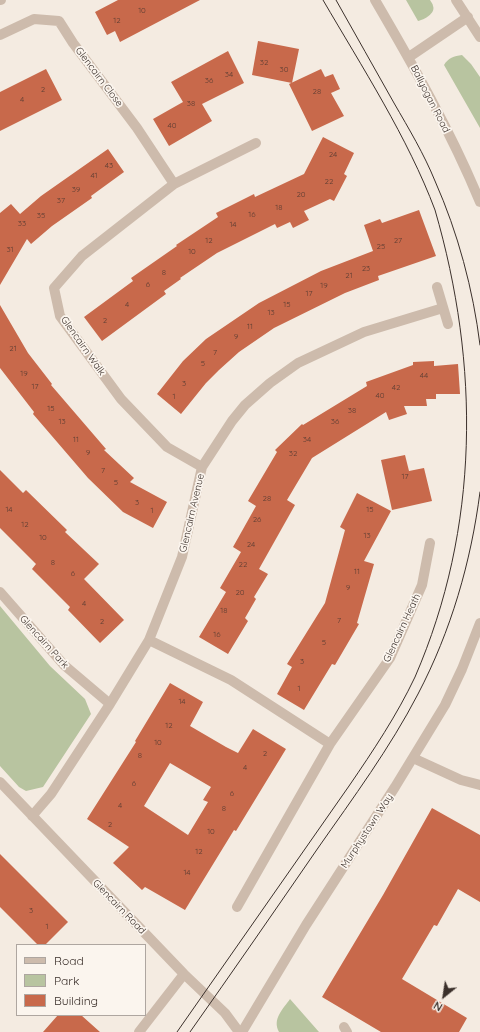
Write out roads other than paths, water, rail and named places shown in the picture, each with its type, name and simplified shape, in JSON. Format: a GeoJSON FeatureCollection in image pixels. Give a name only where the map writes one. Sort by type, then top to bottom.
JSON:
{"type":"FeatureCollection","features":[{"type":"Feature","properties":{"kind":"street","name":"Ballyogan Road"},"geometry":{"type":"LineString","coordinates":[[375,0],[408,57],[468,172],[480,202]]}},
{"type":"Feature","properties":{"kind":"street"},"geometry":{"type":"LineString","coordinates":[[456,0],[480,37]]}},
{"type":"Feature","properties":{"kind":"street"},"geometry":{"type":"LineString","coordinates":[[408,57],[468,17]]}},
{"type":"Feature","properties":{"kind":"street","name":"Glencairn Close"},"geometry":{"type":"LineString","coordinates":[[0,35],[34,19],[59,21],[137,128],[174,184]]}},
{"type":"Feature","properties":{"kind":"street","name":"Glencairn Walk"},"geometry":{"type":"LineString","coordinates":[[202,467],[167,447],[121,399],[60,316],[54,288],[82,256],[174,184],[256,143]]}},
{"type":"Feature","properties":{"kind":"street"},"geometry":{"type":"LineString","coordinates":[[437,287],[448,324]]}},
{"type":"Feature","properties":{"kind":"street","name":"Glencairn Avenue"},"geometry":{"type":"LineString","coordinates":[[32,816],[52,794],[110,704],[148,640],[182,557],[202,467],[232,421],[245,406],[270,383],[298,363],[364,332],[443,308]]}},
{"type":"Feature","properties":{"kind":"street","name":"Glencairn Heath"},"geometry":{"type":"LineString","coordinates":[[236,907],[330,744],[390,658],[422,585],[430,543]]}},
{"type":"Feature","properties":{"kind":"street","name":"Glencairn Park"},"geometry":{"type":"LineString","coordinates":[[0,592],[64,665],[110,704]]}},
{"type":"Feature","properties":{"kind":"street","name":"Murphystown Way"},"geometry":{"type":"LineString","coordinates":[[241,1032],[306,924],[413,758],[445,705],[462,669],[480,623]]}},
{"type":"Feature","properties":{"kind":"street"},"geometry":{"type":"LineString","coordinates":[[148,640],[231,680],[330,744]]}},
{"type":"Feature","properties":{"kind":"street"},"geometry":{"type":"LineString","coordinates":[[413,758],[461,780],[480,785]]}},
{"type":"Feature","properties":{"kind":"street","name":"Glencairn Road"},"geometry":{"type":"LineString","coordinates":[[0,782],[184,974],[225,1012],[241,1032]]}},
{"type":"Feature","properties":{"kind":"street"},"geometry":{"type":"LineString","coordinates":[[139,1032],[184,974]]}},
{"type":"Feature","properties":{"kind":"tram line"},"geometry":{"type":"LineString","coordinates":[[177,1032],[349,786],[393,719],[415,677],[436,620],[452,563],[462,504],[466,445],[466,386],[460,327],[450,268],[435,210],[412,156],[384,103],[323,0]]}},
{"type":"Feature","properties":{"kind":"tram line"},"geometry":{"type":"LineString","coordinates":[[336,0],[431,171],[451,221],[464,262],[480,345]]}},
{"type":"Feature","properties":{"kind":"tram line"},"geometry":{"type":"LineString","coordinates":[[190,1032],[371,772],[418,694],[440,646],[458,596],[471,544],[480,492]]}}]}
